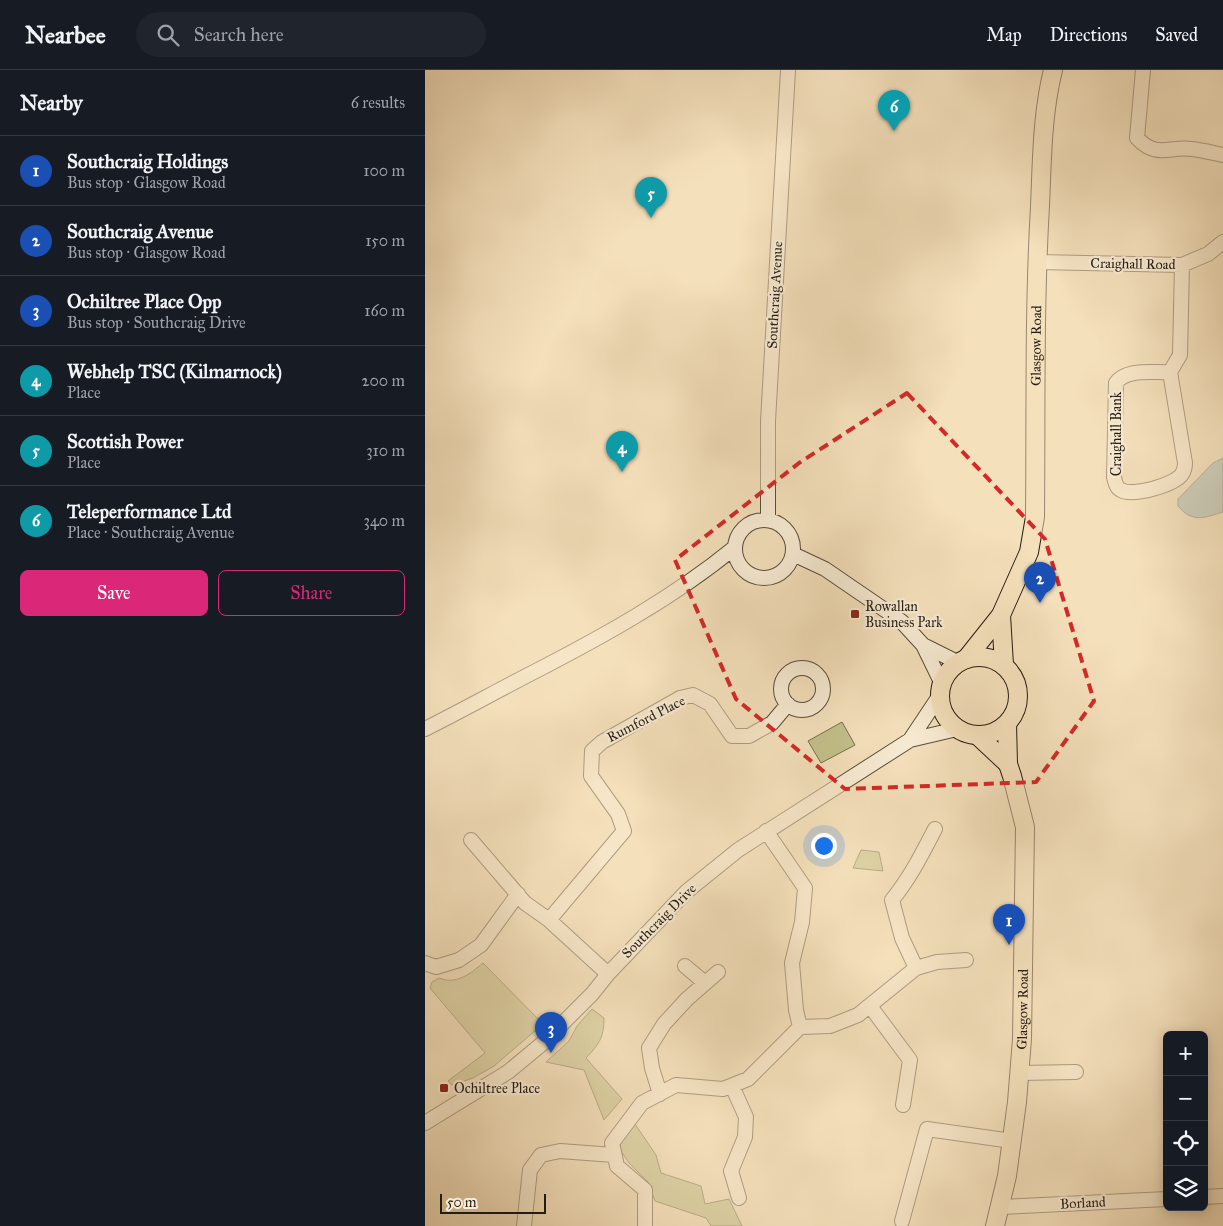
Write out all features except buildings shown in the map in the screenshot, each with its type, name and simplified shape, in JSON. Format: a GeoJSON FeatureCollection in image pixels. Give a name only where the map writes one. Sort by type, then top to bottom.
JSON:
{"type":"FeatureCollection","features":[{"type":"Feature","properties":{"kind":"main road","name":"Glasgow Road"},"geometry":{"type":"LineString","coordinates":[[963,661],[1001,615],[1029,552],[1035,517],[1037,262],[1044,132],[1053,70]]}},
{"type":"Feature","properties":{"kind":"main road","name":"Glasgow Road"},"geometry":{"type":"LineString","coordinates":[[1001,615],[1004,665]]}},
{"type":"Feature","properties":{"kind":"main road"},"geometry":{"type":"LineString","coordinates":[[978,657],[993,659],[1004,665],[1015,679],[1019,694],[1016,710],[1007,724],[995,732],[978,736],[967,734],[949,722],[942,710],[941,689],[951,669],[963,661],[978,657]]}},
{"type":"Feature","properties":{"kind":"main road","name":"Glasgow Road"},"geometry":{"type":"LineString","coordinates":[[995,1226],[1007,1176],[1023,1039],[1025,827],[1012,776],[1007,764],[1007,724]]}},
{"type":"Feature","properties":{"kind":"main road","name":"Glasgow Road"},"geometry":{"type":"LineString","coordinates":[[978,736],[1007,764]]}},
{"type":"Feature","properties":{"kind":"street","name":"Southcraig Avenue"},"geometry":{"type":"LineString","coordinates":[[769,520],[768,421],[788,70]]}},
{"type":"Feature","properties":{"kind":"street"},"geometry":{"type":"LineString","coordinates":[[1143,70],[1137,138],[1154,151],[1191,149],[1223,155]]}},
{"type":"Feature","properties":{"kind":"street","name":"Craighall Road"},"geometry":{"type":"LineString","coordinates":[[1037,262],[1182,265],[1208,254],[1223,242]]}},
{"type":"Feature","properties":{"kind":"street"},"geometry":{"type":"LineString","coordinates":[[1171,372],[1180,355],[1182,265]]}},
{"type":"Feature","properties":{"kind":"street","name":"Craighall Bank"},"geometry":{"type":"LineString","coordinates":[[1171,372],[1185,463],[1183,474],[1175,482],[1137,493],[1121,491],[1114,476],[1116,383],[1121,377],[1131,373],[1171,372]]}},
{"type":"Feature","properties":{"kind":"street"},"geometry":{"type":"LineString","coordinates":[[758,520],[769,520],[778,523],[786,529],[791,538],[793,554],[789,564],[779,574],[773,577],[759,578],[746,572],[739,565],[735,548],[736,538],[745,526],[758,520]]}},
{"type":"Feature","properties":{"kind":"street"},"geometry":{"type":"LineString","coordinates":[[425,729],[465,710],[615,629],[710,568],[735,548]]}},
{"type":"Feature","properties":{"kind":"street"},"geometry":{"type":"LineString","coordinates":[[793,554],[825,569],[901,621],[923,645],[941,689]]}},
{"type":"Feature","properties":{"kind":"street"},"geometry":{"type":"LineString","coordinates":[[923,645],[963,661]]}},
{"type":"Feature","properties":{"kind":"street","name":"Southcraig Drive"},"geometry":{"type":"LineString","coordinates":[[910,740],[941,689]]}},
{"type":"Feature","properties":{"kind":"street","name":"Rumford Place"},"geometry":{"type":"LineString","coordinates":[[549,920],[624,831],[618,814],[591,776],[592,751],[602,742],[679,698],[693,695],[710,704],[732,736],[749,736],[772,723],[788,704]]}},
{"type":"Feature","properties":{"kind":"street","name":"Southcraig Drive"},"geometry":{"type":"LineString","coordinates":[[425,1123],[508,1072],[550,1036],[592,994],[607,974],[685,892],[738,850],[910,740],[957,729]]}},
{"type":"Feature","properties":{"kind":"street"},"geometry":{"type":"LineString","coordinates":[[916,968],[902,938],[892,900],[919,862],[935,829]]}},
{"type":"Feature","properties":{"kind":"street"},"geometry":{"type":"LineString","coordinates":[[765,831],[805,888],[801,922],[792,963],[796,1010],[800,1027]]}},
{"type":"Feature","properties":{"kind":"street"},"geometry":{"type":"LineString","coordinates":[[471,840],[525,903],[549,920],[607,974]]}},
{"type":"Feature","properties":{"kind":"street"},"geometry":{"type":"LineString","coordinates":[[427,968],[459,960],[481,945],[519,894]]}},
{"type":"Feature","properties":{"kind":"street"},"geometry":{"type":"LineString","coordinates":[[645,1226],[645,1190],[617,1166],[612,1143],[642,1103],[676,1085],[723,1089],[748,1079],[800,1027],[830,1026],[858,1015],[916,968],[937,962],[966,960]]}},
{"type":"Feature","properties":{"kind":"street"},"geometry":{"type":"LineString","coordinates":[[685,966],[705,983]]}},
{"type":"Feature","properties":{"kind":"street"},"geometry":{"type":"LineString","coordinates":[[660,1094],[652,1068],[649,1048],[664,1024],[687,999],[717,972]]}},
{"type":"Feature","properties":{"kind":"street"},"geometry":{"type":"LineString","coordinates":[[870,1006],[910,1060],[903,1105]]}},
{"type":"Feature","properties":{"kind":"street"},"geometry":{"type":"LineString","coordinates":[[1020,1072],[1076,1072]]}},
{"type":"Feature","properties":{"kind":"street"},"geometry":{"type":"LineString","coordinates":[[732,1086],[746,1117],[745,1137],[731,1171],[739,1198]]}},
{"type":"Feature","properties":{"kind":"street"},"geometry":{"type":"LineString","coordinates":[[902,1221],[927,1129],[1012,1141]]}},
{"type":"Feature","properties":{"kind":"street"},"geometry":{"type":"LineString","coordinates":[[524,1226],[530,1170],[541,1155],[560,1151],[614,1155]]}},
{"type":"Feature","properties":{"kind":"street"},"geometry":{"type":"LineString","coordinates":[[1208,1197],[1223,1196]]}},
{"type":"Feature","properties":{"kind":"street","name":"Borland"},"geometry":{"type":"LineString","coordinates":[[1000,1207],[1163,1199]]}},
{"type":"Feature","properties":{"kind":"highlighted area"},"geometry":{"type":"Polygon","coordinates":[[[907,393],[1045,539],[1094,701],[1036,782],[845,789],[736,699],[675,560],[799,463],[907,393]]]}},
{"type":"Feature","properties":{"kind":"shaded area"},"geometry":{"type":"Polygon","coordinates":[[[842,722],[855,745],[821,763],[808,741],[842,722]]]}},
{"type":"Feature","properties":{"kind":"shaded area"},"geometry":{"type":"Polygon","coordinates":[[[861,850],[879,852],[883,871],[853,868],[861,850]]]}},
{"type":"Feature","properties":{"kind":"shaded area"},"geometry":{"type":"Polygon","coordinates":[[[483,963],[543,1024],[494,1066],[473,1078],[452,1085],[448,1081],[485,1053],[430,988],[432,982],[439,978],[451,980],[463,977],[483,963]]]}},
{"type":"Feature","properties":{"kind":"shaded area"},"geometry":{"type":"Polygon","coordinates":[[[592,1009],[604,1018],[604,1025],[600,1040],[586,1058],[622,1099],[604,1120],[584,1070],[546,1062],[569,1041],[577,1026],[592,1009]]]}},
{"type":"Feature","properties":{"kind":"shaded area"},"geometry":{"type":"Polygon","coordinates":[[[635,1124],[656,1155],[661,1173],[701,1186],[705,1204],[729,1199],[742,1226],[711,1226],[706,1218],[655,1201],[648,1182],[629,1163],[619,1148],[622,1140],[635,1124]]]}},
{"type":"Feature","properties":{"kind":"water"},"geometry":{"type":"Polygon","coordinates":[[[1223,458],[1223,512],[1199,518],[1188,515],[1178,506],[1178,499],[1213,463],[1223,458]]]}},
{"type":"Feature","properties":{"kind":"place","name":"Teleperformance Ltd"},"geometry":{"type":"Point","coordinates":[894,131]}},
{"type":"Feature","properties":{"kind":"place","name":"Scottish Power"},"geometry":{"type":"Point","coordinates":[651,218]}},
{"type":"Feature","properties":{"kind":"place","name":"Webhelp TSC (Kilmarnock)"},"geometry":{"type":"Point","coordinates":[622,472]}},
{"type":"Feature","properties":{"kind":"place","name":"Southcraig Avenue"},"geometry":{"type":"Point","coordinates":[1040,603]}},
{"type":"Feature","properties":{"kind":"place","name":"Rowallan Business Park"},"geometry":{"type":"Point","coordinates":[855,614]}},
{"type":"Feature","properties":{"kind":"place","name":"Southcraig Holdings"},"geometry":{"type":"Point","coordinates":[1009,945]}},
{"type":"Feature","properties":{"kind":"place","name":"Ochiltree Place Opp"},"geometry":{"type":"Point","coordinates":[551,1053]}},
{"type":"Feature","properties":{"kind":"place","name":"Ochiltree Place"},"geometry":{"type":"Point","coordinates":[444,1088]}}]}
